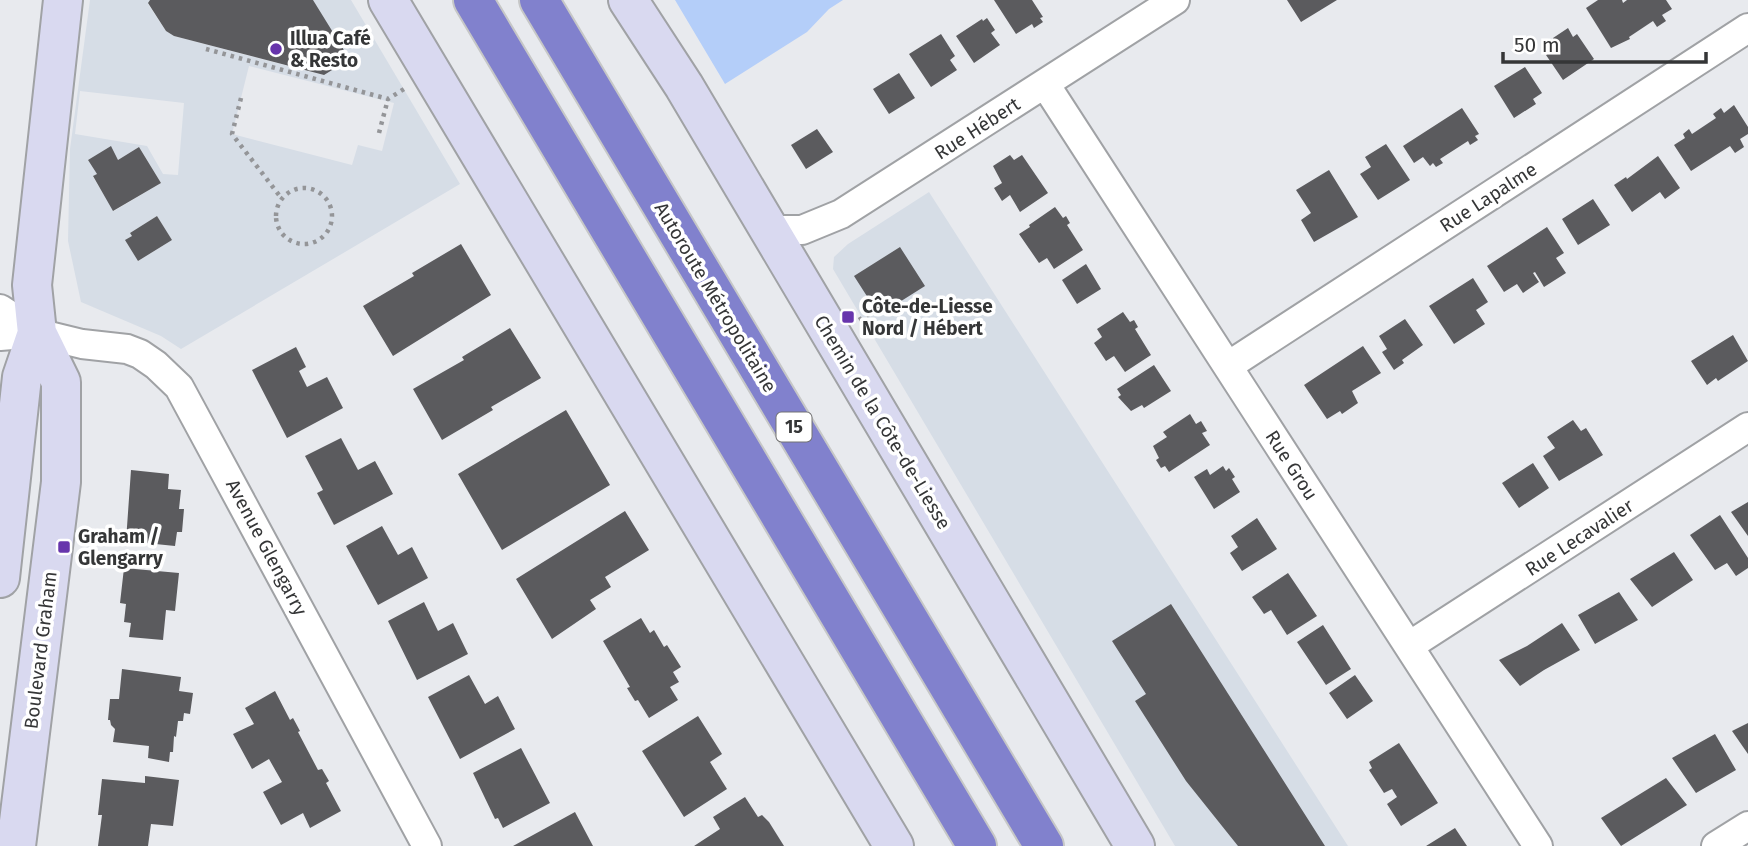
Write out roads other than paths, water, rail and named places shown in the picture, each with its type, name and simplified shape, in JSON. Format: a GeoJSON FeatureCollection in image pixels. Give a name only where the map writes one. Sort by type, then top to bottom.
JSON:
{"type":"FeatureCollection","features":[{"type":"Feature","properties":{"kind":"highway"},"geometry":{"type":"LineString","coordinates":[[473,0],[977,846]]}},
{"type":"Feature","properties":{"kind":"highway","name":"Autoroute Métropolitaine"},"geometry":{"type":"LineString","coordinates":[[539,0],[1044,846]]}},
{"type":"Feature","properties":{"kind":"main road","name":"Boulevard Graham"},"geometry":{"type":"LineString","coordinates":[[0,578],[22,377],[18,335],[33,297],[33,274],[63,0]]}},
{"type":"Feature","properties":{"kind":"main road"},"geometry":{"type":"LineString","coordinates":[[388,0],[894,846]]}},
{"type":"Feature","properties":{"kind":"main road","name":"Chemin de la Côte-de-Liesse"},"geometry":{"type":"LineString","coordinates":[[628,0],[684,86],[1135,846]]}},
{"type":"Feature","properties":{"kind":"main road","name":"Boulevard Graham"},"geometry":{"type":"LineString","coordinates":[[16,846],[11,782],[61,482],[63,438],[61,382],[18,335]]}},
{"type":"Feature","properties":{"kind":"street","name":"Rue Hébert"},"geometry":{"type":"LineString","coordinates":[[770,230],[802,230],[841,214],[1175,0]]}},
{"type":"Feature","properties":{"kind":"street","name":"Rue Lapalme"},"geometry":{"type":"LineString","coordinates":[[1228,366],[1748,28]]}},
{"type":"Feature","properties":{"kind":"street","name":"Rue Grou"},"geometry":{"type":"LineString","coordinates":[[1045,84],[1538,846]]}},
{"type":"Feature","properties":{"kind":"street","name":"Avenue Glengarry"},"geometry":{"type":"LineString","coordinates":[[0,309],[18,335],[120,348],[140,354],[179,387],[427,846]]}},
{"type":"Feature","properties":{"kind":"street","name":"Rue Lecavalier"},"geometry":{"type":"LineString","coordinates":[[1409,646],[1748,427]]}},
{"type":"Feature","properties":{"kind":"street"},"geometry":{"type":"LineString","coordinates":[[1716,846],[1748,826]]}},
{"type":"Feature","properties":{"kind":"place","name":"Illua Café & Resto"},"geometry":{"type":"Point","coordinates":[276,49]}},
{"type":"Feature","properties":{"kind":"place","name":"Côte-de-Liesse Nord / Hébert"},"geometry":{"type":"Point","coordinates":[848,317]}},
{"type":"Feature","properties":{"kind":"place","name":"Graham / Glengarry"},"geometry":{"type":"Point","coordinates":[64,547]}}]}
